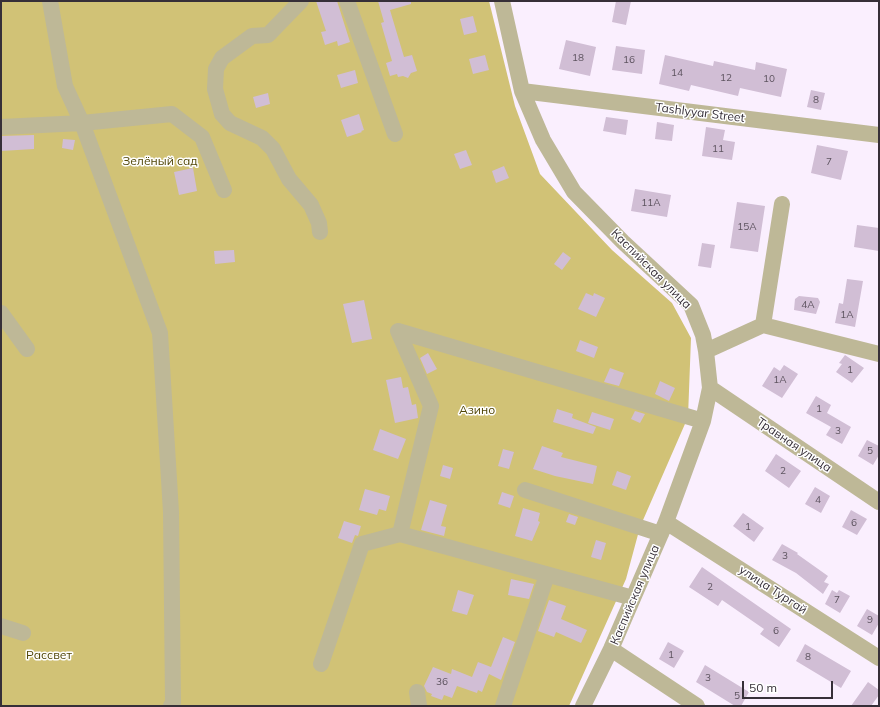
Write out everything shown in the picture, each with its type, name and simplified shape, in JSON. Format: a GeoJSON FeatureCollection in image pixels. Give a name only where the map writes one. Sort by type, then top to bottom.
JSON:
{"type":"FeatureCollection","features":[{"type":"Feature","properties":{"kind":"street"},"geometry":{"type":"LineString","coordinates":[[50,1],[65,86],[82,123],[160,333],[171,512],[173,702],[171,706]]}},
{"type":"Feature","properties":{"kind":"street"},"geometry":{"type":"LineString","coordinates":[[301,1],[268,35],[252,36],[222,58],[216,69],[215,89],[222,114],[230,123],[262,138],[273,150],[289,179],[311,205],[319,223],[320,232]]}},
{"type":"Feature","properties":{"kind":"street"},"geometry":{"type":"LineString","coordinates":[[347,1],[395,134]]}},
{"type":"Feature","properties":{"kind":"street","name":"Каспийская улица"},"geometry":{"type":"LineString","coordinates":[[502,1],[522,91],[544,140],[574,192],[624,242],[691,305],[703,335],[706,351],[710,388],[703,421],[663,528],[611,649],[583,706]]}},
{"type":"Feature","properties":{"kind":"street","name":"Tashlyyar Street"},"geometry":{"type":"LineString","coordinates":[[522,91],[879,135]]}},
{"type":"Feature","properties":{"kind":"street"},"geometry":{"type":"LineString","coordinates":[[1,127],[82,123],[172,114],[202,137],[224,190]]}},
{"type":"Feature","properties":{"kind":"street"},"geometry":{"type":"LineString","coordinates":[[763,325],[782,204]]}},
{"type":"Feature","properties":{"kind":"street"},"geometry":{"type":"LineString","coordinates":[[1,313],[27,349]]}},
{"type":"Feature","properties":{"kind":"street"},"geometry":{"type":"LineString","coordinates":[[706,351],[763,325],[879,354]]}},
{"type":"Feature","properties":{"kind":"street"},"geometry":{"type":"LineString","coordinates":[[400,534],[431,406],[398,331],[703,421]]}},
{"type":"Feature","properties":{"kind":"street","name":"Травная улица"},"geometry":{"type":"LineString","coordinates":[[710,388],[879,502]]}},
{"type":"Feature","properties":{"kind":"street","name":"улица Тургай"},"geometry":{"type":"LineString","coordinates":[[525,490],[663,528],[879,658]]}},
{"type":"Feature","properties":{"kind":"street"},"geometry":{"type":"LineString","coordinates":[[321,664],[362,544],[400,534],[547,576],[633,598]]}},
{"type":"Feature","properties":{"kind":"street"},"geometry":{"type":"LineString","coordinates":[[503,706],[547,576]]}},
{"type":"Feature","properties":{"kind":"street"},"geometry":{"type":"LineString","coordinates":[[1,626],[22,633]]}},
{"type":"Feature","properties":{"kind":"street"},"geometry":{"type":"LineString","coordinates":[[611,649],[697,706]]}},
{"type":"Feature","properties":{"kind":"green space"},"geometry":{"type":"Polygon","coordinates":[[[1,1],[489,1],[515,106],[540,174],[612,250],[672,303],[691,338],[688,417],[640,527],[626,579],[569,706],[1,706],[1,1]]]}},
{"type":"Feature","properties":{"kind":"building"},"geometry":{"type":"Polygon","coordinates":[[[316,1],[337,1],[350,42],[338,46],[337,41],[325,45],[321,32],[326,31],[316,1]]]}},
{"type":"Feature","properties":{"kind":"building"},"geometry":{"type":"Polygon","coordinates":[[[378,1],[411,1],[411,4],[390,10],[404,57],[412,55],[417,71],[411,73],[408,78],[403,76],[398,77],[397,74],[390,76],[386,63],[392,61],[381,23],[384,22],[378,1]]]}},
{"type":"Feature","properties":{"kind":"building"},"geometry":{"type":"Polygon","coordinates":[[[616,1],[631,1],[626,25],[612,22],[616,1]]]}},
{"type":"Feature","properties":{"kind":"building"},"geometry":{"type":"Polygon","coordinates":[[[473,16],[477,32],[464,35],[460,19],[473,16]]]}},
{"type":"Feature","properties":{"kind":"building"},"geometry":{"type":"Polygon","coordinates":[[[566,40],[596,47],[590,76],[559,69],[566,40]]]}},
{"type":"Feature","properties":{"kind":"building"},"geometry":{"type":"Polygon","coordinates":[[[616,46],[645,50],[642,74],[612,70],[616,46]]]}},
{"type":"Feature","properties":{"kind":"building"},"geometry":{"type":"Polygon","coordinates":[[[485,55],[489,70],[473,74],[469,59],[485,55]]]}},
{"type":"Feature","properties":{"kind":"building"},"geometry":{"type":"Polygon","coordinates":[[[665,55],[713,66],[714,61],[755,70],[756,62],[787,69],[781,97],[740,88],[738,96],[691,85],[689,91],[659,84],[665,55]]]}},
{"type":"Feature","properties":{"kind":"building"},"geometry":{"type":"Polygon","coordinates":[[[355,70],[358,83],[341,88],[337,75],[355,70]]]}},
{"type":"Feature","properties":{"kind":"building"},"geometry":{"type":"Polygon","coordinates":[[[811,90],[825,93],[821,110],[807,107],[811,90]]]}},
{"type":"Feature","properties":{"kind":"building"},"geometry":{"type":"Polygon","coordinates":[[[268,93],[270,104],[256,108],[253,97],[268,93]]]}},
{"type":"Feature","properties":{"kind":"building"},"geometry":{"type":"Polygon","coordinates":[[[359,114],[364,130],[347,137],[341,120],[359,114]]]}},
{"type":"Feature","properties":{"kind":"building"},"geometry":{"type":"Polygon","coordinates":[[[606,117],[628,120],[626,135],[603,131],[606,117]]]}},
{"type":"Feature","properties":{"kind":"building"},"geometry":{"type":"Polygon","coordinates":[[[657,122],[674,125],[672,141],[655,139],[657,122]]]}},
{"type":"Feature","properties":{"kind":"building"},"geometry":{"type":"Polygon","coordinates":[[[706,127],[725,130],[723,140],[735,142],[732,160],[702,156],[706,127]]]}},
{"type":"Feature","properties":{"kind":"building"},"geometry":{"type":"Polygon","coordinates":[[[34,135],[34,149],[1,151],[1,136],[34,135]]]}},
{"type":"Feature","properties":{"kind":"building"},"geometry":{"type":"Polygon","coordinates":[[[63,139],[75,140],[73,150],[62,148],[63,139]]]}},
{"type":"Feature","properties":{"kind":"building"},"geometry":{"type":"Polygon","coordinates":[[[817,145],[848,151],[841,180],[811,173],[817,145]]]}},
{"type":"Feature","properties":{"kind":"building"},"geometry":{"type":"Polygon","coordinates":[[[466,150],[472,165],[460,169],[454,154],[466,150]]]}},
{"type":"Feature","properties":{"kind":"building"},"geometry":{"type":"Polygon","coordinates":[[[504,166],[509,178],[496,183],[492,171],[504,166]]]}},
{"type":"Feature","properties":{"kind":"building"},"geometry":{"type":"Polygon","coordinates":[[[193,168],[197,191],[179,195],[174,172],[193,168]]]}},
{"type":"Feature","properties":{"kind":"building"},"geometry":{"type":"Polygon","coordinates":[[[635,189],[671,195],[667,217],[631,211],[635,189]]]}},
{"type":"Feature","properties":{"kind":"building"},"geometry":{"type":"Polygon","coordinates":[[[737,202],[765,206],[758,252],[730,248],[737,202]]]}},
{"type":"Feature","properties":{"kind":"building"},"geometry":{"type":"Polygon","coordinates":[[[857,225],[879,228],[879,251],[854,247],[857,225]]]}},
{"type":"Feature","properties":{"kind":"building"},"geometry":{"type":"Polygon","coordinates":[[[702,243],[715,245],[711,268],[698,266],[702,243]]]}},
{"type":"Feature","properties":{"kind":"building"},"geometry":{"type":"Polygon","coordinates":[[[234,250],[235,262],[215,264],[214,251],[234,250]]]}},
{"type":"Feature","properties":{"kind":"building"},"geometry":{"type":"Polygon","coordinates":[[[563,252],[571,258],[562,270],[554,264],[563,252]]]}},
{"type":"Feature","properties":{"kind":"building"},"geometry":{"type":"Polygon","coordinates":[[[847,279],[863,281],[855,327],[835,323],[839,303],[843,304],[847,279]]]}},
{"type":"Feature","properties":{"kind":"building"},"geometry":{"type":"Polygon","coordinates":[[[586,293],[593,296],[594,293],[605,298],[596,317],[578,309],[586,293]]]}},
{"type":"Feature","properties":{"kind":"building"},"geometry":{"type":"Polygon","coordinates":[[[799,296],[818,298],[820,302],[816,314],[794,310],[795,299],[799,296]]]}},
{"type":"Feature","properties":{"kind":"building"},"geometry":{"type":"Polygon","coordinates":[[[364,300],[372,339],[352,343],[343,304],[364,300]]]}},
{"type":"Feature","properties":{"kind":"building"},"geometry":{"type":"Polygon","coordinates":[[[580,340],[598,347],[594,358],[576,351],[580,340]]]}},
{"type":"Feature","properties":{"kind":"building"},"geometry":{"type":"Polygon","coordinates":[[[428,353],[437,369],[427,374],[420,358],[428,353]]]}},
{"type":"Feature","properties":{"kind":"building"},"geometry":{"type":"Polygon","coordinates":[[[845,355],[864,368],[852,383],[836,372],[842,364],[839,363],[845,355]]]}},
{"type":"Feature","properties":{"kind":"building"},"geometry":{"type":"Polygon","coordinates":[[[784,365],[798,374],[782,398],[762,386],[774,367],[780,371],[784,365]]]}},
{"type":"Feature","properties":{"kind":"building"},"geometry":{"type":"Polygon","coordinates":[[[610,368],[624,373],[619,386],[604,382],[610,368]]]}},
{"type":"Feature","properties":{"kind":"building"},"geometry":{"type":"Polygon","coordinates":[[[401,377],[403,388],[408,387],[412,405],[416,404],[418,418],[395,423],[386,380],[401,377]]]}},
{"type":"Feature","properties":{"kind":"building"},"geometry":{"type":"Polygon","coordinates":[[[660,381],[675,388],[669,401],[655,394],[660,381]]]}},
{"type":"Feature","properties":{"kind":"building"},"geometry":{"type":"Polygon","coordinates":[[[816,396],[831,405],[827,413],[851,427],[842,444],[826,435],[831,427],[806,413],[816,396]]]}},
{"type":"Feature","properties":{"kind":"building"},"geometry":{"type":"Polygon","coordinates":[[[557,409],[573,414],[572,418],[596,427],[593,434],[553,422],[557,409]]]}},
{"type":"Feature","properties":{"kind":"building"},"geometry":{"type":"Polygon","coordinates":[[[635,411],[645,414],[640,423],[631,419],[635,411]]]}},
{"type":"Feature","properties":{"kind":"building"},"geometry":{"type":"Polygon","coordinates":[[[592,412],[614,419],[610,430],[588,423],[592,412]]]}},
{"type":"Feature","properties":{"kind":"building"},"geometry":{"type":"Polygon","coordinates":[[[380,429],[406,439],[398,459],[373,450],[380,429]]]}},
{"type":"Feature","properties":{"kind":"building"},"geometry":{"type":"Polygon","coordinates":[[[867,440],[879,446],[879,455],[873,465],[858,456],[867,440]]]}},
{"type":"Feature","properties":{"kind":"building"},"geometry":{"type":"Polygon","coordinates":[[[542,446],[563,453],[561,457],[597,466],[593,484],[555,476],[533,469],[542,446]]]}},
{"type":"Feature","properties":{"kind":"building"},"geometry":{"type":"Polygon","coordinates":[[[503,449],[514,452],[509,469],[498,466],[503,449]]]}},
{"type":"Feature","properties":{"kind":"building"},"geometry":{"type":"Polygon","coordinates":[[[776,454],[801,471],[789,488],[765,471],[776,454]]]}},
{"type":"Feature","properties":{"kind":"building"},"geometry":{"type":"Polygon","coordinates":[[[443,465],[453,468],[450,479],[440,476],[443,465]]]}},
{"type":"Feature","properties":{"kind":"building"},"geometry":{"type":"Polygon","coordinates":[[[617,471],[631,476],[626,490],[612,485],[617,471]]]}},
{"type":"Feature","properties":{"kind":"building"},"geometry":{"type":"Polygon","coordinates":[[[815,487],[830,496],[821,513],[805,504],[815,487]]]}},
{"type":"Feature","properties":{"kind":"building"},"geometry":{"type":"Polygon","coordinates":[[[365,489],[390,496],[386,511],[379,509],[377,515],[359,510],[365,489]]]}},
{"type":"Feature","properties":{"kind":"building"},"geometry":{"type":"Polygon","coordinates":[[[502,492],[514,496],[510,508],[498,504],[502,492]]]}},
{"type":"Feature","properties":{"kind":"building"},"geometry":{"type":"Polygon","coordinates":[[[430,500],[447,505],[441,526],[446,527],[444,536],[421,530],[430,500]]]}},
{"type":"Feature","properties":{"kind":"building"},"geometry":{"type":"Polygon","coordinates":[[[523,508],[540,513],[538,521],[540,522],[532,541],[515,536],[523,508]]]}},
{"type":"Feature","properties":{"kind":"building"},"geometry":{"type":"Polygon","coordinates":[[[851,510],[867,519],[857,535],[842,527],[851,510]]]}},
{"type":"Feature","properties":{"kind":"building"},"geometry":{"type":"Polygon","coordinates":[[[743,513],[764,528],[754,542],[733,526],[743,513]]]}},
{"type":"Feature","properties":{"kind":"building"},"geometry":{"type":"Polygon","coordinates":[[[569,514],[578,517],[575,525],[566,522],[569,514]]]}},
{"type":"Feature","properties":{"kind":"building"},"geometry":{"type":"Polygon","coordinates":[[[344,521],[361,526],[358,536],[355,535],[352,543],[338,538],[344,521]]]}},
{"type":"Feature","properties":{"kind":"building"},"geometry":{"type":"Polygon","coordinates":[[[596,540],[606,543],[601,560],[591,557],[596,540]]]}},
{"type":"Feature","properties":{"kind":"building"},"geometry":{"type":"Polygon","coordinates":[[[782,544],[798,553],[797,554],[828,576],[824,582],[829,584],[823,594],[796,573],[772,560],[782,544]]]}},
{"type":"Feature","properties":{"kind":"building"},"geometry":{"type":"Polygon","coordinates":[[[702,567],[791,629],[779,647],[760,634],[764,629],[722,600],[718,606],[689,587],[702,567]]]}},
{"type":"Feature","properties":{"kind":"building"},"geometry":{"type":"Polygon","coordinates":[[[511,579],[534,584],[529,599],[508,595],[511,579]]]}},
{"type":"Feature","properties":{"kind":"building"},"geometry":{"type":"Polygon","coordinates":[[[458,590],[474,595],[467,615],[452,611],[458,590]]]}},
{"type":"Feature","properties":{"kind":"building"},"geometry":{"type":"Polygon","coordinates":[[[832,590],[837,593],[839,590],[850,596],[840,613],[825,604],[832,590]]]}},
{"type":"Feature","properties":{"kind":"building"},"geometry":{"type":"Polygon","coordinates":[[[549,600],[566,606],[561,619],[587,630],[581,643],[556,632],[554,637],[538,631],[549,600]]]}},
{"type":"Feature","properties":{"kind":"building"},"geometry":{"type":"Polygon","coordinates":[[[867,609],[879,616],[879,623],[872,635],[857,626],[867,609]]]}},
{"type":"Feature","properties":{"kind":"building"},"geometry":{"type":"Polygon","coordinates":[[[503,637],[515,642],[501,680],[489,674],[482,692],[478,690],[477,693],[457,686],[452,698],[444,695],[442,700],[431,696],[432,694],[427,692],[424,686],[433,667],[451,674],[452,669],[472,677],[478,662],[491,667],[503,637]]]}},
{"type":"Feature","properties":{"kind":"building"},"geometry":{"type":"Polygon","coordinates":[[[668,642],[684,651],[674,668],[659,659],[668,642]]]}},
{"type":"Feature","properties":{"kind":"building"},"geometry":{"type":"Polygon","coordinates":[[[805,644],[851,671],[841,688],[796,661],[805,644]]]}},
{"type":"Feature","properties":{"kind":"building"},"geometry":{"type":"Polygon","coordinates":[[[705,665],[749,692],[741,706],[735,706],[696,682],[705,665]]]}},
{"type":"Feature","properties":{"kind":"building"},"geometry":{"type":"Polygon","coordinates":[[[868,682],[879,690],[879,695],[871,706],[851,706],[868,682]]]}},
{"type":"Feature","properties":{"kind":"park label","name":"Зелёный сад"},"geometry":{"type":"Point","coordinates":[160,161]}},
{"type":"Feature","properties":{"kind":"park label","name":"Азино"},"geometry":{"type":"Point","coordinates":[477,410]}},
{"type":"Feature","properties":{"kind":"park label","name":"Рассвет"},"geometry":{"type":"Point","coordinates":[49,655]}}]}
